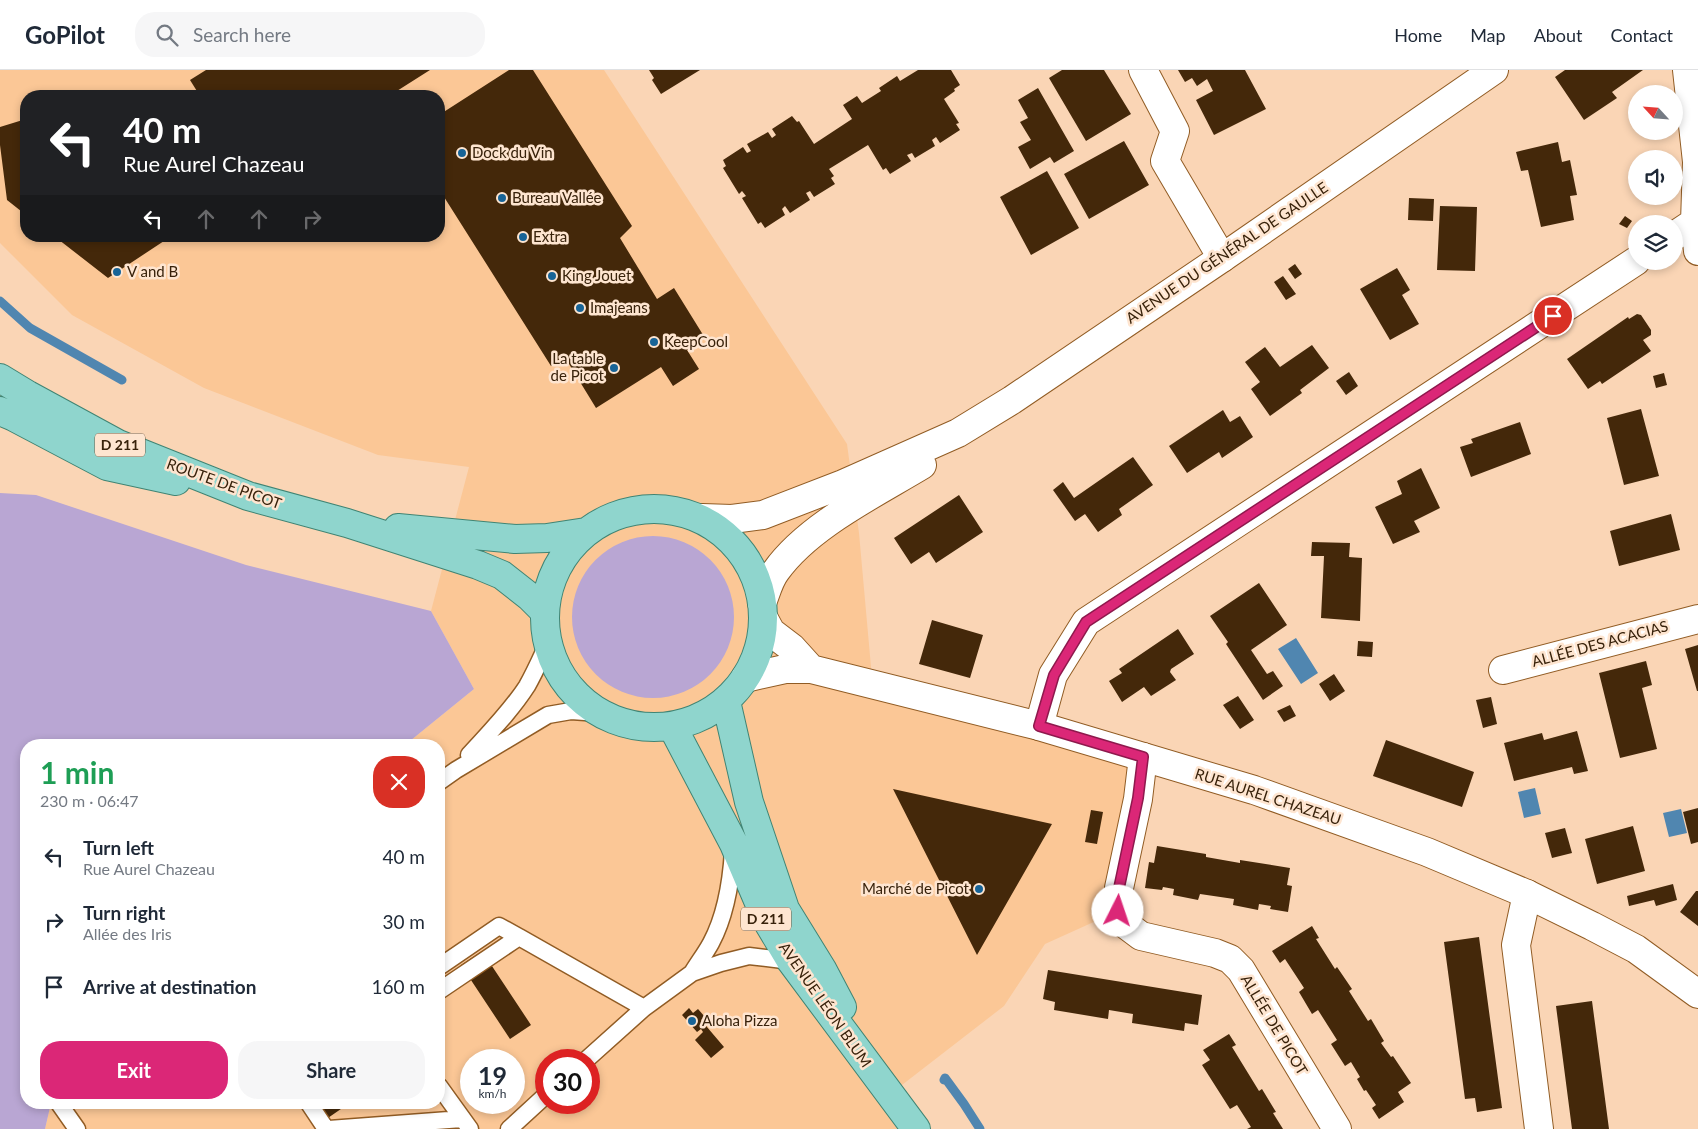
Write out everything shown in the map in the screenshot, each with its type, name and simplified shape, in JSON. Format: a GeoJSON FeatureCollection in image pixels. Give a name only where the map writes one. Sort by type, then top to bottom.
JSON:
{"type":"FeatureCollection","features":[{"type":"Feature","properties":{"kind":"main road","name":"ROUTE DE PICOT"},"geometry":{"type":"LineString","coordinates":[[0,378],[118,444],[248,496],[347,523],[478,565],[502,575],[530,597],[545,612]]}},
{"type":"Feature","properties":{"kind":"main road"},"geometry":{"type":"LineString","coordinates":[[0,412],[14,417],[107,466],[248,496]]}},
{"type":"Feature","properties":{"kind":"main road"},"geometry":{"type":"LineString","coordinates":[[654,507],[674,510],[702,518],[738,545],[759,586],[763,611],[759,651],[745,678],[726,701],[700,718],[672,726],[642,727],[620,722],[599,713],[578,697],[562,676],[548,643],[545,612],[554,578],[568,551],[586,532],[600,521],[617,515],[654,507]]}},
{"type":"Feature","properties":{"kind":"main road","name":"ROUTE DE PICOT"},"geometry":{"type":"LineString","coordinates":[[347,523],[515,539],[547,538],[586,532]]}},
{"type":"Feature","properties":{"kind":"main road","name":"AVENUE LÉON BLUM"},"geometry":{"type":"LineString","coordinates":[[726,701],[749,802],[785,909],[822,969],[889,1095]]}},
{"type":"Feature","properties":{"kind":"main road","name":"AVENUE LÉON BLUM"},"geometry":{"type":"LineString","coordinates":[[672,726],[734,844],[766,919],[791,961],[916,1129]]}},
{"type":"Feature","properties":{"kind":"street"},"geometry":{"type":"LineString","coordinates":[[1143,70],[1175,131],[1165,161],[1222,258]]}},
{"type":"Feature","properties":{"kind":"street","name":"AVENUE DU GÉNÉRAL DE GAULLE"},"geometry":{"type":"LineString","coordinates":[[702,518],[732,519],[763,515],[843,484],[958,433],[1012,400],[1222,258],[1494,70]]}},
{"type":"Feature","properties":{"kind":"street"},"geometry":{"type":"LineString","coordinates":[[1687,70],[1697,162],[1684,229],[1698,251]]}},
{"type":"Feature","properties":{"kind":"street"},"geometry":{"type":"LineString","coordinates":[[1039,726],[1054,675],[1086,622],[1628,266]]}},
{"type":"Feature","properties":{"kind":"street","name":"AVENUE DU GÉNÉRAL DE GAULLE"},"geometry":{"type":"LineString","coordinates":[[763,611],[774,573],[787,556],[822,526],[930,460],[958,433]]}},
{"type":"Feature","properties":{"kind":"street"},"geometry":{"type":"LineString","coordinates":[[763,611],[771,632],[792,648],[811,669]]}},
{"type":"Feature","properties":{"kind":"street","name":"ALLÉE DES ACACIAS"},"geometry":{"type":"LineString","coordinates":[[1503,670],[1698,619]]}},
{"type":"Feature","properties":{"kind":"street","name":"RUE AUREL CHAZEAU"},"geometry":{"type":"LineString","coordinates":[[745,678],[785,669],[811,669],[1039,726],[1254,790],[1427,852],[1527,894],[1636,949],[1698,994]]}},
{"type":"Feature","properties":{"kind":"street","name":"ALLÉE DE PICOT"},"geometry":{"type":"LineString","coordinates":[[1143,757],[1138,798],[1119,888],[1118,911],[1125,924],[1141,936],[1215,953],[1230,960],[1241,970],[1337,1129]]}},
{"type":"Feature","properties":{"kind":"street"},"geometry":{"type":"LineString","coordinates":[[1527,894],[1516,945],[1539,1129]]}},
{"type":"Feature","properties":{"kind":"lane"},"geometry":{"type":"LineString","coordinates":[[456,770],[502,719],[526,687],[548,643]]}},
{"type":"Feature","properties":{"kind":"lane"},"geometry":{"type":"LineString","coordinates":[[445,778],[548,715],[571,711],[599,713]]}},
{"type":"Feature","properties":{"kind":"lane"},"geometry":{"type":"LineString","coordinates":[[692,973],[711,943],[724,912],[731,880],[734,844]]}},
{"type":"Feature","properties":{"kind":"lane"},"geometry":{"type":"LineString","coordinates":[[445,964],[498,926],[644,1008]]}},
{"type":"Feature","properties":{"kind":"lane"},"geometry":{"type":"LineString","coordinates":[[445,987],[519,937]]}},
{"type":"Feature","properties":{"kind":"lane"},"geometry":{"type":"LineString","coordinates":[[598,1049],[644,1008],[692,973],[721,962],[749,956],[791,961]]}},
{"type":"Feature","properties":{"kind":"lane"},"geometry":{"type":"LineString","coordinates":[[445,1094],[466,1124]]}},
{"type":"Feature","properties":{"kind":"lane"},"geometry":{"type":"LineString","coordinates":[[509,1129],[535,1106]]}},
{"type":"Feature","properties":{"kind":"lane"},"geometry":{"type":"LineString","coordinates":[[63,1109],[77,1129]]}},
{"type":"Feature","properties":{"kind":"lane"},"geometry":{"type":"LineString","coordinates":[[313,1109],[327,1129],[466,1124]]}},
{"type":"Feature","properties":{"kind":"shaded area"},"geometry":{"type":"Polygon","coordinates":[[[0,70],[604,70],[847,444],[859,533],[872,678],[1143,757],[1118,911],[1045,944],[1004,1006],[889,1095],[916,1129],[45,1129],[50,1109],[445,1109],[445,739],[412,739],[474,689],[431,611],[469,467],[378,455],[204,388],[72,315],[0,243],[0,70]]]}},
{"type":"Feature","properties":{"kind":"shaded area"},"geometry":{"type":"Polygon","coordinates":[[[0,493],[36,495],[246,565],[431,611],[474,689],[412,739],[20,739],[20,1109],[50,1109],[45,1129],[0,1129],[0,493]]]}},
{"type":"Feature","properties":{"kind":"shaded area"},"geometry":{"type":"Polygon","coordinates":[[[645,536],[661,536],[684,542],[704,554],[716,566],[728,586],[734,609],[734,625],[728,648],[716,668],[704,680],[684,692],[661,698],[645,698],[622,692],[602,680],[590,668],[578,648],[572,625],[572,609],[578,586],[590,566],[602,554],[622,542],[645,536]]]}},
{"type":"Feature","properties":{"kind":"water"},"geometry":{"type":"Polygon","coordinates":[[[1296,638],[1318,673],[1301,684],[1278,649],[1296,638]]]}},
{"type":"Feature","properties":{"kind":"water"},"geometry":{"type":"Polygon","coordinates":[[[1535,788],[1541,814],[1524,818],[1518,792],[1535,788]]]}},
{"type":"Feature","properties":{"kind":"water"},"geometry":{"type":"Polygon","coordinates":[[[1681,809],[1687,833],[1669,837],[1663,813],[1681,809]]]}},
{"type":"Feature","properties":{"kind":"building"},"geometry":{"type":"Polygon","coordinates":[[[206,70],[430,70],[398,90],[196,90],[190,80],[206,70]]]}},
{"type":"Feature","properties":{"kind":"building"},"geometry":{"type":"Polygon","coordinates":[[[509,70],[533,70],[632,226],[620,238],[657,299],[674,288],[705,338],[687,350],[699,369],[673,386],[661,367],[596,408],[566,359],[551,366],[445,198],[445,111],[509,70]]]}},
{"type":"Feature","properties":{"kind":"building"},"geometry":{"type":"Polygon","coordinates":[[[649,70],[700,70],[661,94],[652,80],[654,78],[649,70]]]}},
{"type":"Feature","properties":{"kind":"building"},"geometry":{"type":"Polygon","coordinates":[[[918,70],[951,70],[960,85],[944,99],[959,123],[956,124],[960,130],[940,143],[936,137],[932,140],[935,146],[915,158],[912,153],[907,155],[911,161],[890,174],[886,168],[883,170],[868,145],[829,169],[834,176],[831,178],[835,184],[814,197],[810,191],[806,193],[810,200],[790,213],[785,206],[782,209],[785,215],[765,228],[761,222],[758,224],[742,198],[746,196],[742,191],[739,194],[723,168],[726,166],[723,160],[743,147],[747,153],[751,151],[747,144],[768,132],[772,138],[776,135],[772,129],[792,116],[797,122],[799,121],[814,144],[852,119],[843,105],[857,96],[862,103],[881,91],[879,88],[897,76],[900,81],[918,70]]]}},
{"type":"Feature","properties":{"kind":"building"},"geometry":{"type":"Polygon","coordinates":[[[1062,70],[1104,70],[1131,114],[1086,141],[1049,78],[1062,70]]]}},
{"type":"Feature","properties":{"kind":"building"},"geometry":{"type":"Polygon","coordinates":[[[1178,70],[1245,70],[1266,109],[1214,135],[1196,100],[1213,91],[1207,79],[1197,86],[1192,78],[1185,82],[1178,70]]]}},
{"type":"Feature","properties":{"kind":"building"},"geometry":{"type":"Polygon","coordinates":[[[1565,70],[1643,70],[1612,92],[1617,98],[1584,120],[1555,77],[1565,70]]]}},
{"type":"Feature","properties":{"kind":"building"},"geometry":{"type":"Polygon","coordinates":[[[1038,88],[1074,151],[1054,163],[1050,157],[1030,169],[1018,147],[1031,140],[1020,122],[1028,118],[1018,100],[1038,88]]]}},
{"type":"Feature","properties":{"kind":"building"},"geometry":{"type":"Polygon","coordinates":[[[20,121],[20,210],[7,200],[0,145],[0,127],[20,121]]]}},
{"type":"Feature","properties":{"kind":"building"},"geometry":{"type":"Polygon","coordinates":[[[1124,141],[1149,185],[1089,219],[1064,174],[1124,141]]]}},
{"type":"Feature","properties":{"kind":"building"},"geometry":{"type":"Polygon","coordinates":[[[1558,142],[1562,162],[1570,160],[1577,195],[1570,196],[1574,220],[1541,227],[1528,170],[1521,171],[1516,152],[1558,142]]]}},
{"type":"Feature","properties":{"kind":"building"},"geometry":{"type":"Polygon","coordinates":[[[1047,171],[1079,228],[1031,255],[1000,197],[1047,171]]]}},
{"type":"Feature","properties":{"kind":"building"},"geometry":{"type":"Polygon","coordinates":[[[1409,198],[1434,199],[1433,221],[1408,220],[1409,198]]]}},
{"type":"Feature","properties":{"kind":"building"},"geometry":{"type":"Polygon","coordinates":[[[1440,206],[1477,207],[1475,271],[1437,270],[1440,206]]]}},
{"type":"Feature","properties":{"kind":"building"},"geometry":{"type":"Polygon","coordinates":[[[1625,216],[1628,218],[1627,228],[1619,224],[1625,216]]]}},
{"type":"Feature","properties":{"kind":"building"},"geometry":{"type":"Polygon","coordinates":[[[62,242],[162,242],[108,278],[62,242]]]}},
{"type":"Feature","properties":{"kind":"building"},"geometry":{"type":"Polygon","coordinates":[[[1295,264],[1302,274],[1295,279],[1288,269],[1295,264]]]}},
{"type":"Feature","properties":{"kind":"building"},"geometry":{"type":"Polygon","coordinates":[[[1397,268],[1410,290],[1402,295],[1419,324],[1390,340],[1360,289],[1397,268]]]}},
{"type":"Feature","properties":{"kind":"building"},"geometry":{"type":"Polygon","coordinates":[[[1283,276],[1296,294],[1286,300],[1274,282],[1283,276]]]}},
{"type":"Feature","properties":{"kind":"building"},"geometry":{"type":"Polygon","coordinates":[[[1637,314],[1641,315],[1651,330],[1651,335],[1643,340],[1651,351],[1602,384],[1600,381],[1588,389],[1567,359],[1628,317],[1629,319],[1637,314]]]}},
{"type":"Feature","properties":{"kind":"building"},"geometry":{"type":"Polygon","coordinates":[[[1312,345],[1329,368],[1300,390],[1302,393],[1270,416],[1251,389],[1260,382],[1245,362],[1265,347],[1280,367],[1312,345]]]}},
{"type":"Feature","properties":{"kind":"building"},"geometry":{"type":"Polygon","coordinates":[[[1349,372],[1358,386],[1346,395],[1336,381],[1349,372]]]}},
{"type":"Feature","properties":{"kind":"building"},"geometry":{"type":"Polygon","coordinates":[[[1664,373],[1667,385],[1656,388],[1653,376],[1664,373]]]}},
{"type":"Feature","properties":{"kind":"building"},"geometry":{"type":"Polygon","coordinates":[[[1641,409],[1659,476],[1624,485],[1607,418],[1641,409]]]}},
{"type":"Feature","properties":{"kind":"building"},"geometry":{"type":"Polygon","coordinates":[[[1223,410],[1230,422],[1240,416],[1253,437],[1222,458],[1219,452],[1187,473],[1169,446],[1223,410]]]}},
{"type":"Feature","properties":{"kind":"building"},"geometry":{"type":"Polygon","coordinates":[[[1520,422],[1531,454],[1471,477],[1460,447],[1473,443],[1471,439],[1520,422]]]}},
{"type":"Feature","properties":{"kind":"building"},"geometry":{"type":"Polygon","coordinates":[[[1133,457],[1153,485],[1119,509],[1122,515],[1098,532],[1085,514],[1075,521],[1053,490],[1063,482],[1074,498],[1133,457]]]}},
{"type":"Feature","properties":{"kind":"building"},"geometry":{"type":"Polygon","coordinates":[[[1421,468],[1440,508],[1414,521],[1420,532],[1393,544],[1375,507],[1402,494],[1397,481],[1421,468]]]}},
{"type":"Feature","properties":{"kind":"building"},"geometry":{"type":"Polygon","coordinates":[[[959,495],[983,532],[936,563],[929,552],[911,564],[894,538],[959,495]]]}},
{"type":"Feature","properties":{"kind":"building"},"geometry":{"type":"Polygon","coordinates":[[[1671,514],[1680,550],[1619,566],[1610,531],[1671,514]]]}},
{"type":"Feature","properties":{"kind":"building"},"geometry":{"type":"Polygon","coordinates":[[[1312,542],[1350,543],[1349,557],[1362,558],[1360,621],[1321,618],[1324,556],[1311,556],[1312,542]]]}},
{"type":"Feature","properties":{"kind":"building"},"geometry":{"type":"Polygon","coordinates":[[[1259,583],[1287,625],[1251,650],[1267,674],[1273,671],[1283,686],[1263,700],[1210,616],[1259,583]]]}},
{"type":"Feature","properties":{"kind":"building"},"geometry":{"type":"Polygon","coordinates":[[[932,620],[983,635],[970,678],[919,664],[932,620]]]}},
{"type":"Feature","properties":{"kind":"building"},"geometry":{"type":"Polygon","coordinates":[[[1178,629],[1194,654],[1171,669],[1170,672],[1176,680],[1151,696],[1144,687],[1122,702],[1109,681],[1122,673],[1119,669],[1178,629]]]}},
{"type":"Feature","properties":{"kind":"building"},"geometry":{"type":"Polygon","coordinates":[[[1358,641],[1373,642],[1372,657],[1357,656],[1358,641]]]}},
{"type":"Feature","properties":{"kind":"building"},"geometry":{"type":"Polygon","coordinates":[[[1698,645],[1698,691],[1697,691],[1685,649],[1698,645]]]}},
{"type":"Feature","properties":{"kind":"building"},"geometry":{"type":"Polygon","coordinates":[[[1646,661],[1652,685],[1642,688],[1657,749],[1620,758],[1599,673],[1646,661]]]}},
{"type":"Feature","properties":{"kind":"building"},"geometry":{"type":"Polygon","coordinates":[[[1334,674],[1345,691],[1330,701],[1319,684],[1334,674]]]}},
{"type":"Feature","properties":{"kind":"building"},"geometry":{"type":"Polygon","coordinates":[[[1238,696],[1254,720],[1240,729],[1223,705],[1238,696]]]}},
{"type":"Feature","properties":{"kind":"building"},"geometry":{"type":"Polygon","coordinates":[[[1491,697],[1497,724],[1483,728],[1476,700],[1491,697]]]}},
{"type":"Feature","properties":{"kind":"building"},"geometry":{"type":"Polygon","coordinates":[[[1290,705],[1296,716],[1284,722],[1277,711],[1290,705]]]}},
{"type":"Feature","properties":{"kind":"building"},"geometry":{"type":"Polygon","coordinates":[[[1577,731],[1588,771],[1574,774],[1572,767],[1514,781],[1504,743],[1542,733],[1544,740],[1577,731]]]}},
{"type":"Feature","properties":{"kind":"building"},"geometry":{"type":"Polygon","coordinates":[[[1386,740],[1474,772],[1462,807],[1373,776],[1386,740]]]}},
{"type":"Feature","properties":{"kind":"building","name":"Marché de Picot"},"geometry":{"type":"Polygon","coordinates":[[[893,789],[1052,824],[977,955],[893,789]]]}},
{"type":"Feature","properties":{"kind":"building"},"geometry":{"type":"Polygon","coordinates":[[[1698,808],[1698,842],[1691,844],[1683,812],[1698,808]]]}},
{"type":"Feature","properties":{"kind":"building"},"geometry":{"type":"Polygon","coordinates":[[[1091,810],[1103,812],[1097,844],[1085,842],[1091,810]]]}},
{"type":"Feature","properties":{"kind":"building"},"geometry":{"type":"Polygon","coordinates":[[[1633,826],[1645,871],[1597,884],[1585,839],[1633,826]]]}},
{"type":"Feature","properties":{"kind":"building"},"geometry":{"type":"Polygon","coordinates":[[[1565,828],[1572,853],[1552,858],[1545,833],[1565,828]]]}},
{"type":"Feature","properties":{"kind":"building"},"geometry":{"type":"Polygon","coordinates":[[[1157,846],[1206,854],[1206,857],[1240,863],[1240,860],[1290,868],[1287,885],[1292,886],[1288,912],[1270,909],[1271,906],[1259,904],[1258,910],[1233,905],[1234,899],[1200,894],[1198,900],[1173,895],[1174,889],[1163,887],[1162,890],[1145,888],[1149,862],[1154,863],[1157,846]]]}},
{"type":"Feature","properties":{"kind":"building"},"geometry":{"type":"Polygon","coordinates":[[[1673,884],[1677,900],[1656,906],[1654,900],[1629,906],[1627,896],[1673,884]]]}},
{"type":"Feature","properties":{"kind":"building"},"geometry":{"type":"Polygon","coordinates":[[[1696,891],[1698,891],[1698,926],[1680,912],[1696,891]]]}},
{"type":"Feature","properties":{"kind":"building"},"geometry":{"type":"Polygon","coordinates":[[[1312,926],[1319,938],[1316,939],[1335,969],[1337,967],[1352,989],[1349,991],[1368,1021],[1371,1019],[1384,1041],[1381,1043],[1391,1057],[1393,1056],[1411,1083],[1398,1092],[1404,1102],[1379,1119],[1372,1108],[1376,1105],[1357,1079],[1360,1077],[1351,1062],[1345,1066],[1331,1044],[1337,1040],[1318,1010],[1312,1014],[1299,992],[1304,988],[1285,959],[1280,963],[1272,951],[1312,926]]]}},
{"type":"Feature","properties":{"kind":"building"},"geometry":{"type":"Polygon","coordinates":[[[1479,937],[1502,1108],[1477,1112],[1475,1098],[1465,1099],[1444,942],[1479,937]]]}},
{"type":"Feature","properties":{"kind":"building"},"geometry":{"type":"Polygon","coordinates":[[[482,951],[531,1025],[510,1039],[461,965],[482,951]]]}},
{"type":"Feature","properties":{"kind":"building"},"geometry":{"type":"Polygon","coordinates":[[[1048,970],[1202,995],[1198,1025],[1185,1023],[1184,1031],[1132,1023],[1133,1014],[1109,1010],[1108,1019],[1054,1010],[1055,1002],[1043,999],[1048,970]]]}},
{"type":"Feature","properties":{"kind":"building"},"geometry":{"type":"Polygon","coordinates":[[[1592,1001],[1609,1129],[1572,1129],[1556,1006],[1592,1001]]]}},
{"type":"Feature","properties":{"kind":"building"},"geometry":{"type":"Polygon","coordinates":[[[689,1008],[693,1013],[698,1009],[705,1017],[701,1020],[724,1047],[711,1058],[695,1040],[703,1032],[701,1029],[697,1032],[682,1015],[689,1008]]]}},
{"type":"Feature","properties":{"kind":"building"},"geometry":{"type":"Polygon","coordinates":[[[1229,1034],[1236,1045],[1232,1047],[1259,1091],[1262,1089],[1276,1112],[1273,1113],[1283,1129],[1247,1129],[1251,1127],[1237,1105],[1230,1109],[1202,1065],[1210,1060],[1203,1050],[1229,1034]]]}},
{"type":"Feature","properties":{"kind":"building"},"geometry":{"type":"Polygon","coordinates":[[[318,1109],[341,1109],[325,1120],[318,1109]]]}},
{"type":"Feature","properties":{"kind":"waterway"},"geometry":{"type":"LineString","coordinates":[[0,301],[30,328],[122,380]]}},
{"type":"Feature","properties":{"kind":"waterway"},"geometry":{"type":"LineString","coordinates":[[944,1080],[945,1078],[980,1129]]}},
{"type":"Feature","properties":{"kind":"place","name":"Dock du Vin"},"geometry":{"type":"Point","coordinates":[462,153]}},
{"type":"Feature","properties":{"kind":"place","name":"Bureau Vallée"},"geometry":{"type":"Point","coordinates":[502,198]}},
{"type":"Feature","properties":{"kind":"place","name":"Extra"},"geometry":{"type":"Point","coordinates":[523,237]}},
{"type":"Feature","properties":{"kind":"place","name":"V and B"},"geometry":{"type":"Point","coordinates":[117,272]}},
{"type":"Feature","properties":{"kind":"place","name":"King Jouet"},"geometry":{"type":"Point","coordinates":[552,276]}},
{"type":"Feature","properties":{"kind":"place","name":"Imajeans"},"geometry":{"type":"Point","coordinates":[580,308]}},
{"type":"Feature","properties":{"kind":"place","name":"KeepCool"},"geometry":{"type":"Point","coordinates":[654,342]}},
{"type":"Feature","properties":{"kind":"place","name":"La table de Picot"},"geometry":{"type":"Point","coordinates":[614,368]}},
{"type":"Feature","properties":{"kind":"place","name":"Marché de Picot"},"geometry":{"type":"Point","coordinates":[979,889]}},
{"type":"Feature","properties":{"kind":"place","name":"Aloha Pizza"},"geometry":{"type":"Point","coordinates":[692,1021]}},
{"type":"Feature","properties":{"kind":"route"},"geometry":{"type":"LineString","coordinates":[[1118,911],[1119,888],[1138,798],[1143,757],[1039,726],[1054,675],[1086,622],[1553,316]]}}]}
